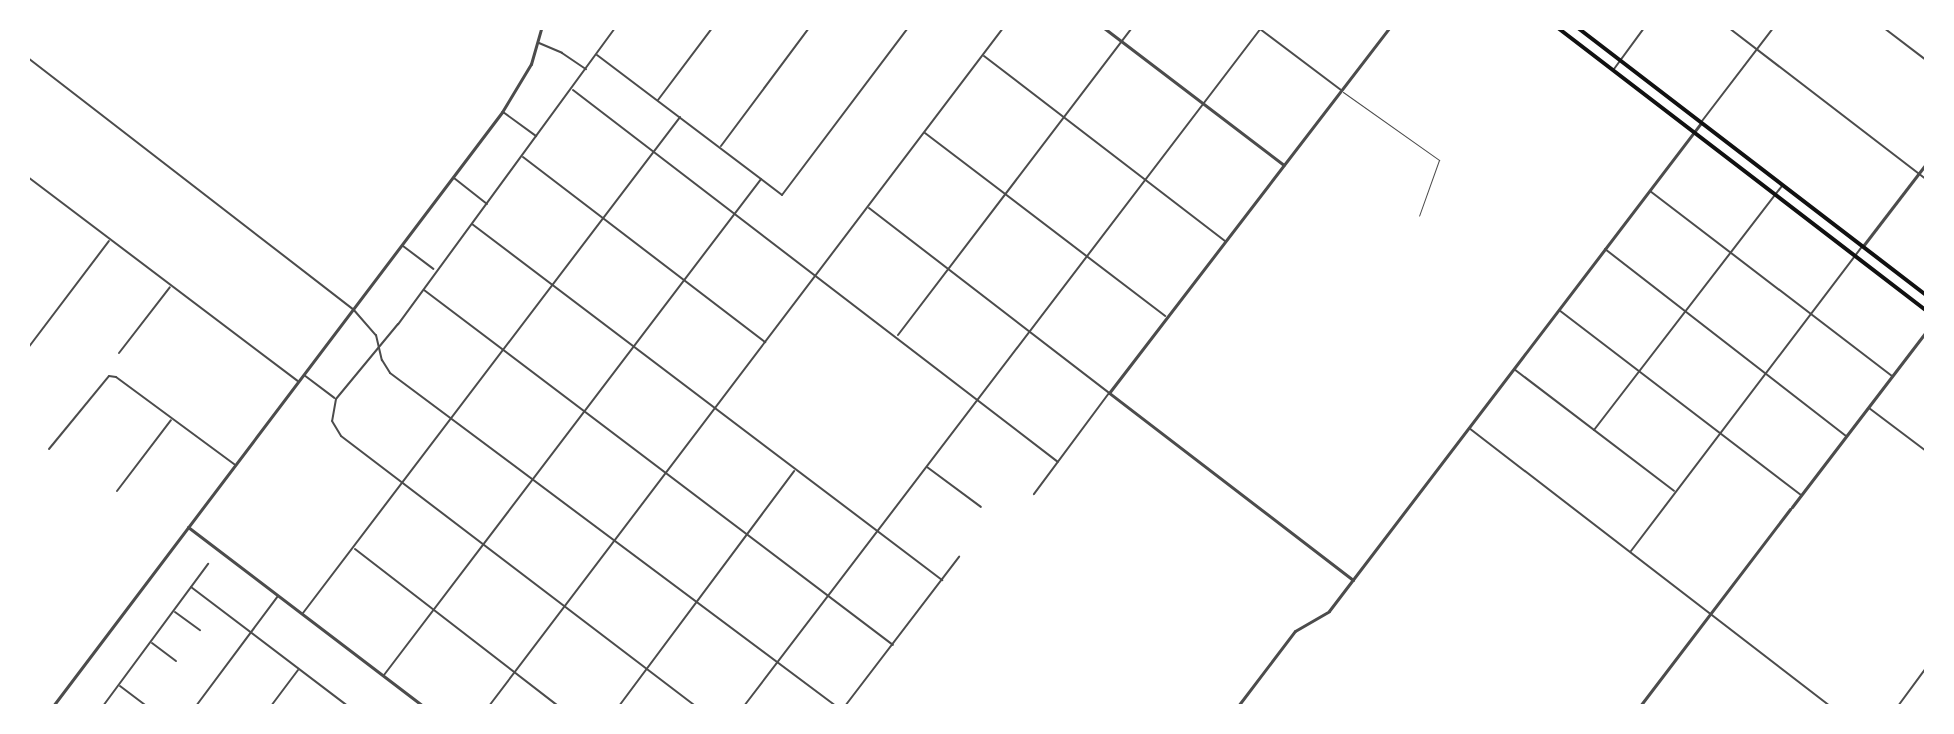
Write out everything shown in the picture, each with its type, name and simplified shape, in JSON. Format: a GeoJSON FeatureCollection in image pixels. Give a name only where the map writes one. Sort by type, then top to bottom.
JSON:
{"type":"FeatureCollection","features":[{"type":"Feature","properties":{"kind":"highway"},"geometry":{"type":"LineString","coordinates":[[1558,28],[1926,310]]}},
{"type":"Feature","properties":{"kind":"highway"},"geometry":{"type":"LineString","coordinates":[[1578,28],[1926,295]]}},
{"type":"Feature","properties":{"kind":"street"},"geometry":{"type":"LineString","coordinates":[[53,706],[502,112],[525,76],[539,43],[541,28]]}},
{"type":"Feature","properties":{"kind":"street"},"geometry":{"type":"LineString","coordinates":[[615,28],[423,290],[336,399],[332,421],[341,436],[696,706]]}},
{"type":"Feature","properties":{"kind":"street"},"geometry":{"type":"LineString","coordinates":[[658,100],[712,28]]}},
{"type":"Feature","properties":{"kind":"street"},"geometry":{"type":"LineString","coordinates":[[720,147],[809,28]]}},
{"type":"Feature","properties":{"kind":"street"},"geometry":{"type":"LineString","coordinates":[[596,54],[782,195],[908,28]]}},
{"type":"Feature","properties":{"kind":"street"},"geometry":{"type":"LineString","coordinates":[[489,706],[1003,28]]}},
{"type":"Feature","properties":{"kind":"street"},"geometry":{"type":"LineString","coordinates":[[1104,28],[1284,165]]}},
{"type":"Feature","properties":{"kind":"street"},"geometry":{"type":"LineString","coordinates":[[896,337],[1132,28]]}},
{"type":"Feature","properties":{"kind":"street"},"geometry":{"type":"LineString","coordinates":[[744,706],[1260,28],[1341,90]]}},
{"type":"Feature","properties":{"kind":"street"},"geometry":{"type":"LineString","coordinates":[[1034,494],[1389,28]]}},
{"type":"Feature","properties":{"kind":"street"},"geometry":{"type":"LineString","coordinates":[[1613,69],[1644,28]]}},
{"type":"Feature","properties":{"kind":"street"},"geometry":{"type":"LineString","coordinates":[[1729,28],[1926,179]]}},
{"type":"Feature","properties":{"kind":"street"},"geometry":{"type":"LineString","coordinates":[[1238,706],[1295,631],[1329,611],[1773,28]]}},
{"type":"Feature","properties":{"kind":"street"},"geometry":{"type":"LineString","coordinates":[[1884,28],[1926,60]]}},
{"type":"Feature","properties":{"kind":"street"},"geometry":{"type":"LineString","coordinates":[[539,43],[586,69]]}},
{"type":"Feature","properties":{"kind":"street"},"geometry":{"type":"LineString","coordinates":[[983,55],[1226,242]]}},
{"type":"Feature","properties":{"kind":"street"},"geometry":{"type":"LineString","coordinates":[[28,58],[353,309],[371,328],[390,373],[836,706]]}},
{"type":"Feature","properties":{"kind":"street"},"geometry":{"type":"LineString","coordinates":[[572,90],[1058,462]]}},
{"type":"Feature","properties":{"kind":"street"},"geometry":{"type":"LineString","coordinates":[[502,112],[536,136]]}},
{"type":"Feature","properties":{"kind":"street"},"geometry":{"type":"LineString","coordinates":[[303,614],[680,117]]}},
{"type":"Feature","properties":{"kind":"street"},"geometry":{"type":"LineString","coordinates":[[924,132],[1167,318]]}},
{"type":"Feature","properties":{"kind":"street"},"geometry":{"type":"LineString","coordinates":[[522,156],[765,342]]}},
{"type":"Feature","properties":{"kind":"street"},"geometry":{"type":"LineString","coordinates":[[1630,552],[1926,164]]}},
{"type":"Feature","properties":{"kind":"street"},"geometry":{"type":"LineString","coordinates":[[28,177],[298,382]]}},
{"type":"Feature","properties":{"kind":"street"},"geometry":{"type":"LineString","coordinates":[[453,177],[487,204]]}},
{"type":"Feature","properties":{"kind":"street"},"geometry":{"type":"LineString","coordinates":[[384,676],[761,179]]}},
{"type":"Feature","properties":{"kind":"street"},"geometry":{"type":"LineString","coordinates":[[1594,430],[1783,184]]}},
{"type":"Feature","properties":{"kind":"street"},"geometry":{"type":"LineString","coordinates":[[1649,190],[1892,376]]}},
{"type":"Feature","properties":{"kind":"street"},"geometry":{"type":"LineString","coordinates":[[868,207],[1353,580]]}},
{"type":"Feature","properties":{"kind":"street"},"geometry":{"type":"LineString","coordinates":[[471,223],[942,580]]}},
{"type":"Feature","properties":{"kind":"street"},"geometry":{"type":"LineString","coordinates":[[28,348],[110,240]]}},
{"type":"Feature","properties":{"kind":"street"},"geometry":{"type":"LineString","coordinates":[[402,246],[435,271]]}},
{"type":"Feature","properties":{"kind":"street"},"geometry":{"type":"LineString","coordinates":[[1604,248],[1846,436]]}},
{"type":"Feature","properties":{"kind":"street"},"geometry":{"type":"LineString","coordinates":[[119,353],[170,286]]}},
{"type":"Feature","properties":{"kind":"street"},"geometry":{"type":"LineString","coordinates":[[423,290],[893,645]]}},
{"type":"Feature","properties":{"kind":"street"},"geometry":{"type":"LineString","coordinates":[[1558,309],[1801,495]]}},
{"type":"Feature","properties":{"kind":"street"},"geometry":{"type":"LineString","coordinates":[[1640,706],[1926,332]]}},
{"type":"Feature","properties":{"kind":"street"},"geometry":{"type":"LineString","coordinates":[[1513,368],[1676,493]]}},
{"type":"Feature","properties":{"kind":"street"},"geometry":{"type":"LineString","coordinates":[[303,375],[336,399]]}},
{"type":"Feature","properties":{"kind":"street"},"geometry":{"type":"LineString","coordinates":[[49,449],[109,376],[116,377],[235,464]]}},
{"type":"Feature","properties":{"kind":"street"},"geometry":{"type":"LineString","coordinates":[[1868,407],[1926,451]]}},
{"type":"Feature","properties":{"kind":"street"},"geometry":{"type":"LineString","coordinates":[[117,491],[171,419]]}},
{"type":"Feature","properties":{"kind":"street"},"geometry":{"type":"LineString","coordinates":[[1468,428],[1830,706]]}},
{"type":"Feature","properties":{"kind":"street"},"geometry":{"type":"LineString","coordinates":[[926,466],[981,507]]}},
{"type":"Feature","properties":{"kind":"street"},"geometry":{"type":"LineString","coordinates":[[619,706],[795,470]]}},
{"type":"Feature","properties":{"kind":"street"},"geometry":{"type":"LineString","coordinates":[[188,527],[423,706]]}},
{"type":"Feature","properties":{"kind":"street"},"geometry":{"type":"LineString","coordinates":[[354,548],[558,706]]}},
{"type":"Feature","properties":{"kind":"street"},"geometry":{"type":"LineString","coordinates":[[845,706],[959,557]]}},
{"type":"Feature","properties":{"kind":"street"},"geometry":{"type":"LineString","coordinates":[[103,706],[208,564]]}},
{"type":"Feature","properties":{"kind":"street"},"geometry":{"type":"LineString","coordinates":[[191,587],[348,706]]}},
{"type":"Feature","properties":{"kind":"street"},"geometry":{"type":"LineString","coordinates":[[196,706],[278,595]]}},
{"type":"Feature","properties":{"kind":"street"},"geometry":{"type":"LineString","coordinates":[[174,611],[200,630]]}},
{"type":"Feature","properties":{"kind":"street"},"geometry":{"type":"LineString","coordinates":[[151,642],[176,661]]}},
{"type":"Feature","properties":{"kind":"street"},"geometry":{"type":"LineString","coordinates":[[1898,706],[1926,668]]}},
{"type":"Feature","properties":{"kind":"street"},"geometry":{"type":"LineString","coordinates":[[271,706],[299,669]]}},
{"type":"Feature","properties":{"kind":"street"},"geometry":{"type":"LineString","coordinates":[[119,685],[147,706]]}},
{"type":"Feature","properties":{"kind":"lane"},"geometry":{"type":"LineString","coordinates":[[1341,90],[1439,160],[1419,216]]}}]}
